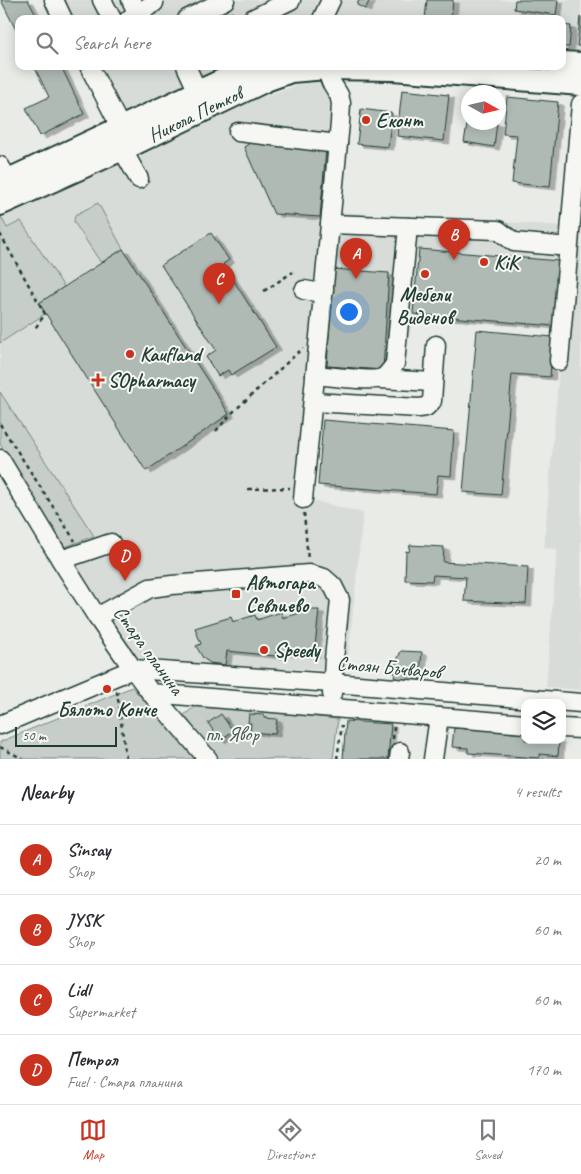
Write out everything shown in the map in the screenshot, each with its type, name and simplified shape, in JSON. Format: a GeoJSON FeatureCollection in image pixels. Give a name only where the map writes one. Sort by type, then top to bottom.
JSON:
{"type":"FeatureCollection","features":[{"type":"Feature","properties":{"kind":"main road"},"geometry":{"type":"LineString","coordinates":[[566,63],[581,64]]}},
{"type":"Feature","properties":{"kind":"main road","name":"Никола Петков"},"geometry":{"type":"LineString","coordinates":[[124,141],[198,92],[245,70]]}},
{"type":"Feature","properties":{"kind":"main road","name":"Никола Петков"},"geometry":{"type":"LineString","coordinates":[[5,186],[124,141],[266,80],[291,71],[300,70]]}},
{"type":"Feature","properties":{"kind":"main road","name":"Никола Петков"},"geometry":{"type":"LineString","coordinates":[[406,70],[581,84]]}},
{"type":"Feature","properties":{"kind":"street"},"geometry":{"type":"LineString","coordinates":[[54,0],[62,15]]}},
{"type":"Feature","properties":{"kind":"street"},"geometry":{"type":"LineString","coordinates":[[102,0],[110,15]]}},
{"type":"Feature","properties":{"kind":"street"},"geometry":{"type":"LineString","coordinates":[[195,15],[225,0]]}},
{"type":"Feature","properties":{"kind":"street"},"geometry":{"type":"LineString","coordinates":[[260,15],[291,0]]}},
{"type":"Feature","properties":{"kind":"street"},"geometry":{"type":"LineString","coordinates":[[324,15],[331,0]]}},
{"type":"Feature","properties":{"kind":"street"},"geometry":{"type":"LineString","coordinates":[[133,11],[156,7]]}},
{"type":"Feature","properties":{"kind":"street"},"geometry":{"type":"LineString","coordinates":[[90,70],[124,141],[139,179]]}},
{"type":"Feature","properties":{"kind":"street"},"geometry":{"type":"LineString","coordinates":[[188,70],[198,92]]}},
{"type":"Feature","properties":{"kind":"street"},"geometry":{"type":"LineString","coordinates":[[303,493],[341,103],[327,70]]}},
{"type":"Feature","properties":{"kind":"street"},"geometry":{"type":"LineString","coordinates":[[559,361],[581,104]]}},
{"type":"Feature","properties":{"kind":"street"},"geometry":{"type":"LineString","coordinates":[[238,132],[338,144]]}},
{"type":"Feature","properties":{"kind":"street"},"geometry":{"type":"LineString","coordinates":[[330,224],[498,230],[514,242],[558,246]]}},
{"type":"Feature","properties":{"kind":"street"},"geometry":{"type":"LineString","coordinates":[[380,379],[395,364],[408,227]]}},
{"type":"Feature","properties":{"kind":"street"},"geometry":{"type":"LineString","coordinates":[[304,290],[316,292],[324,290]]}},
{"type":"Feature","properties":{"kind":"street"},"geometry":{"type":"LineString","coordinates":[[312,402],[426,407],[432,401],[436,345]]}},
{"type":"Feature","properties":{"kind":"street"},"geometry":{"type":"LineString","coordinates":[[315,375],[433,382]]}},
{"type":"Feature","properties":{"kind":"street","name":"Стара планина"},"geometry":{"type":"LineString","coordinates":[[3,469],[97,617],[133,669],[151,693],[208,759]]}},
{"type":"Feature","properties":{"kind":"street"},"geometry":{"type":"LineString","coordinates":[[61,560],[111,542]]}},
{"type":"Feature","properties":{"kind":"street"},"geometry":{"type":"LineString","coordinates":[[97,617],[150,588],[309,574],[324,578],[333,586],[340,600],[331,707]]}},
{"type":"Feature","properties":{"kind":"street"},"geometry":{"type":"LineString","coordinates":[[0,725],[133,669]]}},
{"type":"Feature","properties":{"kind":"street","name":"Стоян Бъчваров"},"geometry":{"type":"LineString","coordinates":[[133,669],[581,703]]}},
{"type":"Feature","properties":{"kind":"street"},"geometry":{"type":"LineString","coordinates":[[151,693],[521,724]]}},
{"type":"Feature","properties":{"kind":"street"},"geometry":{"type":"LineString","coordinates":[[433,759],[439,717]]}},
{"type":"Feature","properties":{"kind":"street"},"geometry":{"type":"LineString","coordinates":[[566,728],[581,729]]}},
{"type":"Feature","properties":{"kind":"path"},"geometry":{"type":"LineString","coordinates":[[0,234],[45,314],[34,330]]}},
{"type":"Feature","properties":{"kind":"path"},"geometry":{"type":"LineString","coordinates":[[264,291],[293,272]]}},
{"type":"Feature","properties":{"kind":"path"},"geometry":{"type":"LineString","coordinates":[[216,432],[232,412],[319,332]]}},
{"type":"Feature","properties":{"kind":"path"},"geometry":{"type":"LineString","coordinates":[[0,424],[82,552]]}},
{"type":"Feature","properties":{"kind":"path"},"geometry":{"type":"LineString","coordinates":[[248,489],[303,493],[309,574]]}},
{"type":"Feature","properties":{"kind":"path"},"geometry":{"type":"LineString","coordinates":[[114,676],[126,759]]}},
{"type":"Feature","properties":{"kind":"path"},"geometry":{"type":"LineString","coordinates":[[337,759],[344,716],[351,709]]}},
{"type":"Feature","properties":{"kind":"path"},"geometry":{"type":"LineString","coordinates":[[395,713],[392,749],[393,752],[400,756]]}},
{"type":"Feature","properties":{"kind":"path"},"geometry":{"type":"LineString","coordinates":[[0,747],[23,759]]}},
{"type":"Feature","properties":{"kind":"shaded area"},"geometry":{"type":"Polygon","coordinates":[[[58,0],[581,0],[581,51],[566,49],[566,15],[65,15],[58,0]]]}},
{"type":"Feature","properties":{"kind":"shaded area"},"geometry":{"type":"Polygon","coordinates":[[[92,70],[245,70],[121,128],[92,70]]]}},
{"type":"Feature","properties":{"kind":"shaded area"},"geometry":{"type":"Polygon","coordinates":[[[346,79],[335,212],[566,226],[558,330],[413,318],[402,371],[389,381],[375,390],[321,385],[311,500],[363,513],[347,671],[139,662],[0,444],[0,212],[256,99],[307,82],[346,79]]]}},
{"type":"Feature","properties":{"kind":"shaded area"},"geometry":{"type":"Polygon","coordinates":[[[581,104],[581,690],[546,687],[557,549],[544,548],[581,104]]]}},
{"type":"Feature","properties":{"kind":"green space"},"geometry":{"type":"Polygon","coordinates":[[[98,203],[123,249],[101,263],[74,222],[75,215],[98,203]]]}},
{"type":"Feature","properties":{"kind":"green space"},"geometry":{"type":"Polygon","coordinates":[[[0,215],[7,228],[21,221],[64,287],[39,303],[45,314],[0,343],[0,215]]]}},
{"type":"Feature","properties":{"kind":"green space"},"geometry":{"type":"Polygon","coordinates":[[[0,392],[94,536],[65,547],[0,444],[0,392]]]}},
{"type":"Feature","properties":{"kind":"green space"},"geometry":{"type":"Polygon","coordinates":[[[132,687],[196,759],[0,759],[0,742],[132,687]]]}},
{"type":"Feature","properties":{"kind":"green space","name":"пл. Явор"},"geometry":{"type":"Polygon","coordinates":[[[197,705],[338,719],[333,759],[219,759],[184,715],[197,705]]]}},
{"type":"Feature","properties":{"kind":"building"},"geometry":{"type":"Polygon","coordinates":[[[1,0],[28,0],[36,15],[15,15],[15,28],[1,0]]]}},
{"type":"Feature","properties":{"kind":"building"},"geometry":{"type":"Polygon","coordinates":[[[359,0],[370,0],[365,9],[357,5],[359,0]]]}},
{"type":"Feature","properties":{"kind":"building"},"geometry":{"type":"Polygon","coordinates":[[[427,0],[453,0],[451,15],[425,15],[427,0]]]}},
{"type":"Feature","properties":{"kind":"building"},"geometry":{"type":"Polygon","coordinates":[[[515,0],[558,0],[556,15],[514,9],[515,0]]]}},
{"type":"Feature","properties":{"kind":"building"},"geometry":{"type":"Polygon","coordinates":[[[580,17],[581,46],[577,46],[580,17]]]}},
{"type":"Feature","properties":{"kind":"building"},"geometry":{"type":"Polygon","coordinates":[[[566,25],[571,26],[569,47],[566,47],[566,25]]]}},
{"type":"Feature","properties":{"kind":"building"},"geometry":{"type":"Polygon","coordinates":[[[36,70],[63,70],[84,114],[40,136],[26,108],[49,97],[36,70]]]}},
{"type":"Feature","properties":{"kind":"building"},"geometry":{"type":"Polygon","coordinates":[[[402,90],[449,95],[444,141],[397,136],[402,90]]]}},
{"type":"Feature","properties":{"kind":"building"},"geometry":{"type":"Polygon","coordinates":[[[507,97],[558,102],[550,187],[512,183],[517,135],[503,134],[503,130],[506,130],[507,97]]]}},
{"type":"Feature","properties":{"kind":"building"},"geometry":{"type":"Polygon","coordinates":[[[361,109],[392,113],[388,147],[357,144],[361,109]]]}},
{"type":"Feature","properties":{"kind":"building"},"geometry":{"type":"Polygon","coordinates":[[[466,130],[496,130],[494,147],[464,142],[466,130]]]}},
{"type":"Feature","properties":{"kind":"building"},"geometry":{"type":"Polygon","coordinates":[[[250,143],[326,149],[320,217],[274,214],[244,147],[250,143]]]}},
{"type":"Feature","properties":{"kind":"building"},"geometry":{"type":"Polygon","coordinates":[[[211,233],[229,260],[223,264],[276,347],[231,375],[228,370],[218,376],[206,357],[216,350],[161,265],[211,233]]]}},
{"type":"Feature","properties":{"kind":"building","name":"Kaufland"},"geometry":{"type":"Polygon","coordinates":[[[123,249],[229,414],[146,471],[39,303],[123,249]]]}},
{"type":"Feature","properties":{"kind":"building"},"geometry":{"type":"Polygon","coordinates":[[[419,249],[559,261],[557,285],[559,286],[555,326],[413,314],[419,249]]]}},
{"type":"Feature","properties":{"kind":"building"},"geometry":{"type":"Polygon","coordinates":[[[333,269],[389,273],[383,370],[327,366],[333,269]]]}},
{"type":"Feature","properties":{"kind":"building"},"geometry":{"type":"Polygon","coordinates":[[[477,330],[553,337],[550,377],[512,374],[501,495],[463,492],[477,330]]]}},
{"type":"Feature","properties":{"kind":"building"},"geometry":{"type":"Polygon","coordinates":[[[323,420],[454,431],[451,476],[438,475],[436,494],[318,485],[323,420]]]}},
{"type":"Feature","properties":{"kind":"building"},"geometry":{"type":"Polygon","coordinates":[[[410,545],[444,547],[443,562],[528,567],[526,604],[464,601],[466,577],[433,575],[432,581],[405,580],[406,551],[409,552],[410,545]]]}},
{"type":"Feature","properties":{"kind":"building"},"geometry":{"type":"Polygon","coordinates":[[[310,610],[319,610],[314,655],[276,652],[276,656],[227,651],[225,665],[210,663],[203,658],[196,646],[201,644],[195,628],[231,617],[233,622],[255,615],[257,620],[281,612],[283,618],[310,610]]]}},
{"type":"Feature","properties":{"kind":"building"},"geometry":{"type":"Polygon","coordinates":[[[401,651],[422,652],[419,684],[394,682],[395,665],[401,651]]]}},
{"type":"Feature","properties":{"kind":"building"},"geometry":{"type":"Polygon","coordinates":[[[221,714],[233,731],[220,740],[208,723],[221,714]]]}},
{"type":"Feature","properties":{"kind":"building"},"geometry":{"type":"Polygon","coordinates":[[[249,714],[264,715],[264,718],[277,719],[275,734],[250,732],[249,714]]]}},
{"type":"Feature","properties":{"kind":"building"},"geometry":{"type":"Polygon","coordinates":[[[346,721],[391,724],[388,759],[343,759],[346,721]]]}},
{"type":"Feature","properties":{"kind":"building"},"geometry":{"type":"Polygon","coordinates":[[[454,728],[521,733],[521,744],[559,744],[558,756],[540,754],[539,758],[468,753],[468,748],[452,747],[454,728]]]}},
{"type":"Feature","properties":{"kind":"place","name":"Еконт"},"geometry":{"type":"Point","coordinates":[366,120]}},
{"type":"Feature","properties":{"kind":"place","name":"JYSK"},"geometry":{"type":"Point","coordinates":[454,260]}},
{"type":"Feature","properties":{"kind":"place","name":"KiK"},"geometry":{"type":"Point","coordinates":[484,262]}},
{"type":"Feature","properties":{"kind":"place","name":"Мебели Виденов"},"geometry":{"type":"Point","coordinates":[425,274]}},
{"type":"Feature","properties":{"kind":"place","name":"Sinsay"},"geometry":{"type":"Point","coordinates":[356,279]}},
{"type":"Feature","properties":{"kind":"place","name":"Lidl"},"geometry":{"type":"Point","coordinates":[219,304]}},
{"type":"Feature","properties":{"kind":"place","name":"Kaufland"},"geometry":{"type":"Point","coordinates":[130,354]}},
{"type":"Feature","properties":{"kind":"place","name":"SOpharmacy"},"geometry":{"type":"Point","coordinates":[98,380]}},
{"type":"Feature","properties":{"kind":"place","name":"Петрол"},"geometry":{"type":"Point","coordinates":[125,581]}},
{"type":"Feature","properties":{"kind":"place","name":"Автогара Севлиево"},"geometry":{"type":"Point","coordinates":[236,594]}},
{"type":"Feature","properties":{"kind":"place","name":"Speedy"},"geometry":{"type":"Point","coordinates":[264,650]}},
{"type":"Feature","properties":{"kind":"place","name":"Бялото Конче"},"geometry":{"type":"Point","coordinates":[107,689]}}]}
